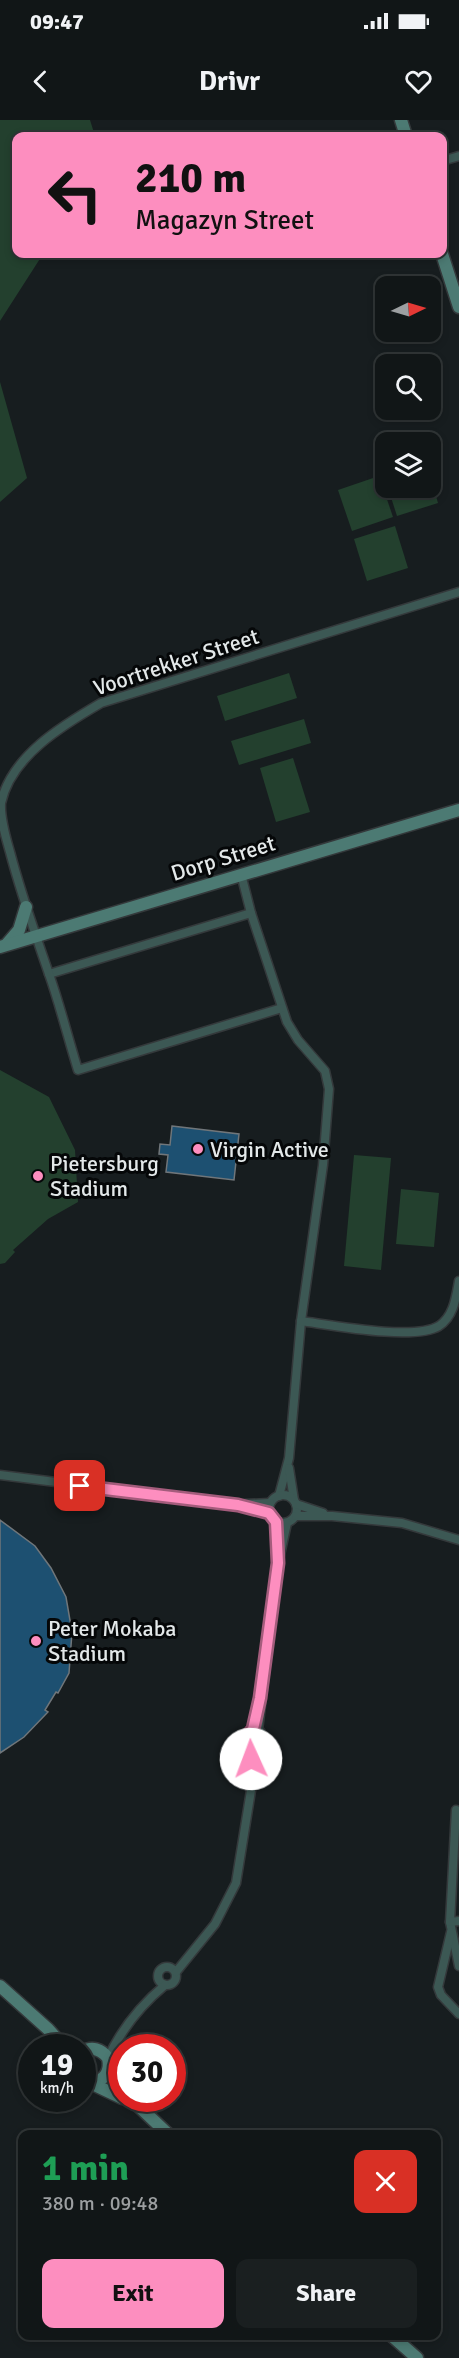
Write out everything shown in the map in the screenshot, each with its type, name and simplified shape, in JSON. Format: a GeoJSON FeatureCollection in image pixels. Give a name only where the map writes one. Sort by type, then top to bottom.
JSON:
{"type":"FeatureCollection","features":[{"type":"Feature","properties":{"kind":"street"},"geometry":{"type":"LineString","coordinates":[[443,258],[459,307]]}},
{"type":"Feature","properties":{"kind":"street","name":"Voortrekker Street"},"geometry":{"type":"LineString","coordinates":[[282,1008],[78,1070],[49,974],[34,937],[2,824],[1,803],[12,777],[21,764],[42,743],[62,727],[101,703],[459,592]]}},
{"type":"Feature","properties":{"kind":"street","name":"Dorp Street"},"geometry":{"type":"LineString","coordinates":[[3,946],[459,810]]}},
{"type":"Feature","properties":{"kind":"street"},"geometry":{"type":"LineString","coordinates":[[238,1505],[270,1503],[279,1496],[289,1458],[301,1322],[330,1095],[325,1071],[291,1030],[282,1008],[251,913],[241,874]]}},
{"type":"Feature","properties":{"kind":"street"},"geometry":{"type":"LineString","coordinates":[[3,946],[19,930],[26,907]]}},
{"type":"Feature","properties":{"kind":"street"},"geometry":{"type":"LineString","coordinates":[[49,974],[251,913]]}},
{"type":"Feature","properties":{"kind":"street"},"geometry":{"type":"LineString","coordinates":[[301,1322],[402,1333],[429,1329],[438,1326],[450,1315],[456,1300],[459,1281]]}},
{"type":"Feature","properties":{"kind":"street"},"geometry":{"type":"LineString","coordinates":[[289,1458],[296,1516]]}},
{"type":"Feature","properties":{"kind":"street"},"geometry":{"type":"LineString","coordinates":[[0,1475],[238,1505],[269,1513],[276,1522],[278,1563]]}},
{"type":"Feature","properties":{"kind":"street"},"geometry":{"type":"LineString","coordinates":[[279,1496],[290,1497],[295,1502],[332,1516]]}},
{"type":"Feature","properties":{"kind":"street"},"geometry":{"type":"LineString","coordinates":[[269,1513],[270,1503]]}},
{"type":"Feature","properties":{"kind":"street"},"geometry":{"type":"LineString","coordinates":[[120,2034],[162,1983],[160,1970],[173,1970],[192,1953],[215,1924],[236,1882],[249,1809],[255,1741],[261,1737],[255,1730],[278,1563],[287,1523],[296,1516],[332,1516],[402,1523],[459,1540]]}},
{"type":"Feature","properties":{"kind":"street"},"geometry":{"type":"LineString","coordinates":[[276,1522],[287,1523]]}},
{"type":"Feature","properties":{"kind":"street"},"geometry":{"type":"LineString","coordinates":[[456,1810],[453,1924],[459,1966]]}},
{"type":"Feature","properties":{"kind":"street"},"geometry":{"type":"LineString","coordinates":[[453,1924],[438,1987],[444,1999],[459,2014]]}},
{"type":"Feature","properties":{"kind":"street"},"geometry":{"type":"LineString","coordinates":[[162,1983],[174,1982],[173,1970]]}},
{"type":"Feature","properties":{"kind":"street"},"geometry":{"type":"LineString","coordinates":[[0,1986],[52,2034]]}},
{"type":"Feature","properties":{"kind":"street"},"geometry":{"type":"LineString","coordinates":[[48,2029],[58,2034]]}},
{"type":"Feature","properties":{"kind":"street"},"geometry":{"type":"LineString","coordinates":[[96,2053],[108,2058]]}},
{"type":"Feature","properties":{"kind":"street"},"geometry":{"type":"LineString","coordinates":[[96,2081],[108,2071]]}},
{"type":"Feature","properties":{"kind":"street"},"geometry":{"type":"LineString","coordinates":[[144,2112],[164,2130]]}},
{"type":"Feature","properties":{"kind":"street"},"geometry":{"type":"LineString","coordinates":[[397,2340],[417,2358]]}},
{"type":"Feature","properties":{"kind":"green space"},"geometry":{"type":"Polygon","coordinates":[[[0,120],[90,120],[94,132],[12,132],[12,258],[40,258],[0,321],[0,120]]]}},
{"type":"Feature","properties":{"kind":"green space"},"geometry":{"type":"Polygon","coordinates":[[[0,382],[27,478],[0,502],[0,382]]]}},
{"type":"Feature","properties":{"kind":"green space"},"geometry":{"type":"Polygon","coordinates":[[[375,477],[375,498],[387,498],[393,517],[352,531],[338,490],[375,477]]]}},
{"type":"Feature","properties":{"kind":"green space"},"geometry":{"type":"Polygon","coordinates":[[[391,498],[437,498],[438,503],[397,516],[391,498]]]}},
{"type":"Feature","properties":{"kind":"green space"},"geometry":{"type":"Polygon","coordinates":[[[395,526],[408,568],[367,581],[354,539],[395,526]]]}},
{"type":"Feature","properties":{"kind":"green space"},"geometry":{"type":"Polygon","coordinates":[[[289,673],[297,698],[225,721],[217,696],[289,673]]]}},
{"type":"Feature","properties":{"kind":"green space"},"geometry":{"type":"Polygon","coordinates":[[[304,719],[311,743],[239,765],[231,741],[304,719]]]}},
{"type":"Feature","properties":{"kind":"green space"},"geometry":{"type":"Polygon","coordinates":[[[293,758],[310,812],[276,822],[260,768],[293,758]]]}},
{"type":"Feature","properties":{"kind":"green space","name":"Pietersburg Stadium"},"geometry":{"type":"Polygon","coordinates":[[[0,1070],[49,1097],[75,1150],[78,1202],[48,1219],[13,1250],[15,1252],[5,1263],[0,1264],[0,1070]]]}},
{"type":"Feature","properties":{"kind":"green space"},"geometry":{"type":"Polygon","coordinates":[[[354,1155],[391,1158],[381,1270],[344,1266],[354,1155]]]}},
{"type":"Feature","properties":{"kind":"green space"},"geometry":{"type":"Polygon","coordinates":[[[401,1189],[439,1193],[434,1247],[396,1244],[401,1189]]]}},
{"type":"Feature","properties":{"kind":"building","name":"Virgin Active"},"geometry":{"type":"Polygon","coordinates":[[[172,1126],[239,1134],[234,1180],[166,1172],[168,1155],[159,1154],[160,1144],[170,1145],[172,1126]]]}},
{"type":"Feature","properties":{"kind":"building","name":"Peter Mokaba Stadium"},"geometry":{"type":"Polygon","coordinates":[[[0,1520],[35,1546],[51,1568],[66,1597],[72,1632],[69,1673],[45,1710],[48,1712],[24,1737],[0,1753],[0,1520]]]}},
{"type":"Feature","properties":{"kind":"place","name":"Virgin Active"},"geometry":{"type":"Point","coordinates":[198,1149]}},
{"type":"Feature","properties":{"kind":"place","name":"Pietersburg Stadium"},"geometry":{"type":"Point","coordinates":[38,1176]}},
{"type":"Feature","properties":{"kind":"place","name":"Peter Mokaba Stadium"},"geometry":{"type":"Point","coordinates":[36,1641]}},
{"type":"Feature","properties":{"kind":"route"},"geometry":{"type":"LineString","coordinates":[[80,1486],[238,1505],[269,1513],[276,1522],[278,1563],[260,1698],[253,1729],[248,1735],[251,1759]]}}]}
